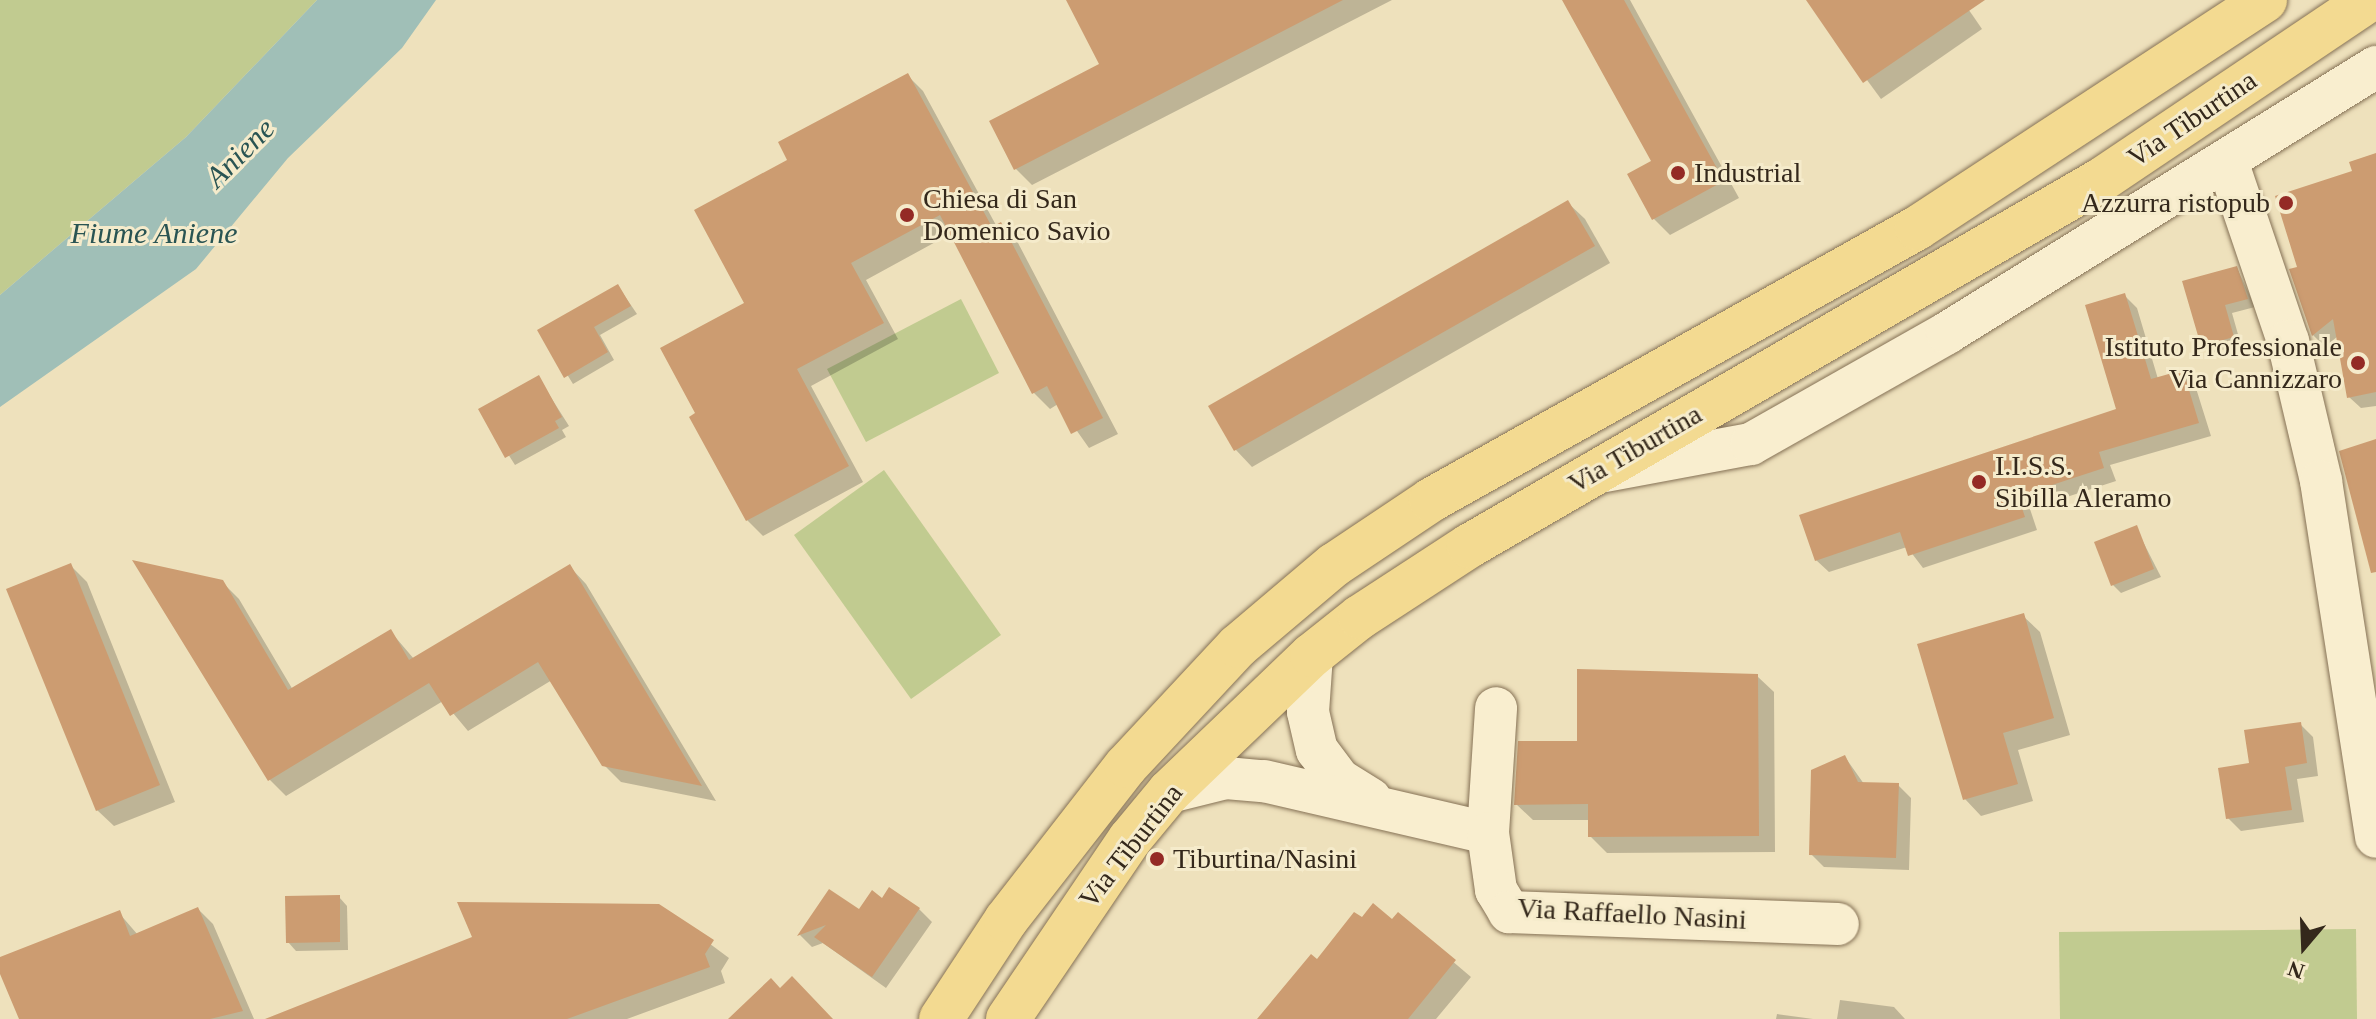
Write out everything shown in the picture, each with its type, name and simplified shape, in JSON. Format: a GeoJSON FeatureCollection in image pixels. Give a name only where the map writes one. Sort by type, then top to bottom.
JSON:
{"type":"FeatureCollection","features":[{"type":"Feature","properties":{"kind":"main road","name":"Via Tiburtina"},"geometry":{"type":"LineString","coordinates":[[941,1019],[1006,920],[1135,756],[1230,654],[1334,565],[1431,500],[1917,228],[2265,0]]}},
{"type":"Feature","properties":{"kind":"main road","name":"Via Tiburtina"},"geometry":{"type":"LineString","coordinates":[[1008,1019],[1130,839],[1169,792],[1312,655],[1407,584],[2101,180],[2369,0]]}},
{"type":"Feature","properties":{"kind":"street","name":"Via Tiburtina"},"geometry":{"type":"LineString","coordinates":[[1592,474],[1751,444],[1947,333],[2376,67]]}},
{"type":"Feature","properties":{"kind":"street"},"geometry":{"type":"LineString","coordinates":[[2227,161],[2288,341],[2321,481],[2376,837]]}},
{"type":"Feature","properties":{"kind":"street"},"geometry":{"type":"LineString","coordinates":[[1312,655],[1308,712],[1317,750],[1340,780],[1382,805]]}},
{"type":"Feature","properties":{"kind":"street","name":"Via Raffaello Nasini"},"geometry":{"type":"LineString","coordinates":[[1496,708],[1488,833],[1496,890],[1509,912],[1838,924]]}},
{"type":"Feature","properties":{"kind":"street"},"geometry":{"type":"LineString","coordinates":[[1169,792],[1226,778],[1382,805],[1488,833]]}},
{"type":"Feature","properties":{"kind":"green space"},"geometry":{"type":"Polygon","coordinates":[[[0,0],[317,0],[186,137],[0,295],[0,0]]]}},
{"type":"Feature","properties":{"kind":"green space"},"geometry":{"type":"Polygon","coordinates":[[[961,299],[999,373],[866,442],[827,369],[961,299]]]}},
{"type":"Feature","properties":{"kind":"green space"},"geometry":{"type":"Polygon","coordinates":[[[884,470],[1001,635],[911,699],[794,535],[884,470]]]}},
{"type":"Feature","properties":{"kind":"green space"},"geometry":{"type":"Polygon","coordinates":[[[2356,929],[2357,1019],[2060,1019],[2059,932],[2356,929]]]}},
{"type":"Feature","properties":{"kind":"water","name":"Fiume Aniene"},"geometry":{"type":"Polygon","coordinates":[[[317,0],[436,0],[402,48],[288,158],[196,269],[0,407],[0,295],[186,137],[317,0]]]}},
{"type":"Feature","properties":{"kind":"building"},"geometry":{"type":"Polygon","coordinates":[[[1066,0],[1343,0],[1014,170],[989,121],[1099,64],[1066,0]]]}},
{"type":"Feature","properties":{"kind":"building"},"geometry":{"type":"Polygon","coordinates":[[[1562,0],[1624,0],[1724,181],[1652,220],[1627,174],[1651,161],[1562,0]]]}},
{"type":"Feature","properties":{"kind":"building"},"geometry":{"type":"Polygon","coordinates":[[[1806,0],[1985,0],[1863,83],[1806,0]]]}},
{"type":"Feature","properties":{"kind":"building"},"geometry":{"type":"Polygon","coordinates":[[[908,73],[992,227],[1001,222],[1103,418],[1071,434],[1047,386],[1032,394],[940,215],[851,263],[884,323],[797,369],[849,466],[746,521],[689,417],[695,413],[660,348],[744,303],[694,210],[787,160],[778,142],[908,73]]]}},
{"type":"Feature","properties":{"kind":"building"},"geometry":{"type":"Polygon","coordinates":[[[2376,153],[2376,392],[2347,398],[2333,319],[2312,336],[2289,269],[2297,267],[2275,196],[2352,171],[2349,162],[2376,153]]]}},
{"type":"Feature","properties":{"kind":"building"},"geometry":{"type":"Polygon","coordinates":[[[1568,200],[1595,246],[1234,451],[1208,406],[1568,200]]]}},
{"type":"Feature","properties":{"kind":"building"},"geometry":{"type":"Polygon","coordinates":[[[2237,266],[2248,299],[2225,305],[2234,337],[2201,346],[2182,281],[2237,266]]]}},
{"type":"Feature","properties":{"kind":"building"},"geometry":{"type":"Polygon","coordinates":[[[618,284],[631,306],[594,327],[608,352],[564,378],[537,330],[618,284]]]}},
{"type":"Feature","properties":{"kind":"building","name":"I.I.S.S. Sibilla Aleramo"},"geometry":{"type":"Polygon","coordinates":[[[2125,293],[2151,379],[2183,370],[2199,423],[2099,452],[2104,468],[2018,496],[2025,517],[1908,556],[1900,532],[1815,561],[1799,515],[2116,409],[2085,305],[2125,293]]]}},
{"type":"Feature","properties":{"kind":"building"},"geometry":{"type":"Polygon","coordinates":[[[539,375],[562,417],[555,421],[559,428],[505,458],[478,409],[539,375]]]}},
{"type":"Feature","properties":{"kind":"building"},"geometry":{"type":"Polygon","coordinates":[[[2376,439],[2376,572],[2371,573],[2339,451],[2376,439]]]}},
{"type":"Feature","properties":{"kind":"building"},"geometry":{"type":"Polygon","coordinates":[[[2137,525],[2154,569],[2111,586],[2094,542],[2137,525]]]}},
{"type":"Feature","properties":{"kind":"building"},"geometry":{"type":"Polygon","coordinates":[[[132,560],[223,580],[288,690],[391,629],[409,660],[570,564],[702,786],[602,766],[538,662],[450,716],[429,683],[268,781],[132,560]]]}},
{"type":"Feature","properties":{"kind":"building"},"geometry":{"type":"Polygon","coordinates":[[[71,563],[160,785],[96,811],[6,589],[71,563]]]}},
{"type":"Feature","properties":{"kind":"building"},"geometry":{"type":"Polygon","coordinates":[[[2024,613],[2054,718],[2003,733],[2018,784],[1963,800],[1917,644],[2024,613]]]}},
{"type":"Feature","properties":{"kind":"building"},"geometry":{"type":"Polygon","coordinates":[[[1577,669],[1758,674],[1759,836],[1588,837],[1588,804],[1514,805],[1518,741],[1577,741],[1577,669]]]}},
{"type":"Feature","properties":{"kind":"building"},"geometry":{"type":"Polygon","coordinates":[[[2301,722],[2307,763],[2285,767],[2292,810],[2226,819],[2218,768],[2249,763],[2244,730],[2301,722]]]}},
{"type":"Feature","properties":{"kind":"building"},"geometry":{"type":"Polygon","coordinates":[[[1845,755],[1858,782],[1899,783],[1896,858],[1809,855],[1811,770],[1845,755]]]}},
{"type":"Feature","properties":{"kind":"building"},"geometry":{"type":"Polygon","coordinates":[[[889,887],[920,908],[872,977],[814,937],[826,925],[797,936],[829,889],[859,909],[872,890],[882,898],[889,887]]]}},
{"type":"Feature","properties":{"kind":"building"},"geometry":{"type":"Polygon","coordinates":[[[340,895],[340,942],[286,943],[285,896],[340,895]]]}},
{"type":"Feature","properties":{"kind":"building"},"geometry":{"type":"Polygon","coordinates":[[[457,902],[659,904],[714,940],[705,954],[710,967],[567,1019],[265,1019],[472,937],[457,902]]]}},
{"type":"Feature","properties":{"kind":"building"},"geometry":{"type":"Polygon","coordinates":[[[1373,903],[1392,919],[1398,912],[1456,960],[1408,1019],[1257,1019],[1311,954],[1317,959],[1354,912],[1362,917],[1373,903]]]}},
{"type":"Feature","properties":{"kind":"building"},"geometry":{"type":"Polygon","coordinates":[[[198,907],[243,1011],[210,1019],[19,1019],[0,974],[0,957],[120,910],[130,936],[198,907]]]}},
{"type":"Feature","properties":{"kind":"building"},"geometry":{"type":"Polygon","coordinates":[[[792,976],[833,1019],[728,1019],[771,978],[780,988],[792,976]]]}},
{"type":"Feature","properties":{"kind":"place","name":"Industrial"},"geometry":{"type":"Point","coordinates":[1678,173]}},
{"type":"Feature","properties":{"kind":"place","name":"Azzurra ristopub"},"geometry":{"type":"Point","coordinates":[2286,203]}},
{"type":"Feature","properties":{"kind":"place","name":"Chiesa di San Domenico Savio"},"geometry":{"type":"Point","coordinates":[907,215]}},
{"type":"Feature","properties":{"kind":"place","name":"Istituto Professionale Via Cannizzaro"},"geometry":{"type":"Point","coordinates":[2358,363]}},
{"type":"Feature","properties":{"kind":"place","name":"I.I.S.S. Sibilla Aleramo"},"geometry":{"type":"Point","coordinates":[1979,482]}},
{"type":"Feature","properties":{"kind":"place","name":"Tiburtina/Nasini"},"geometry":{"type":"Point","coordinates":[1157,859]}},
{"type":"Feature","properties":{"kind":"water label","name":"Aniene"},"geometry":{"type":"Point","coordinates":[240,153]}}]}
